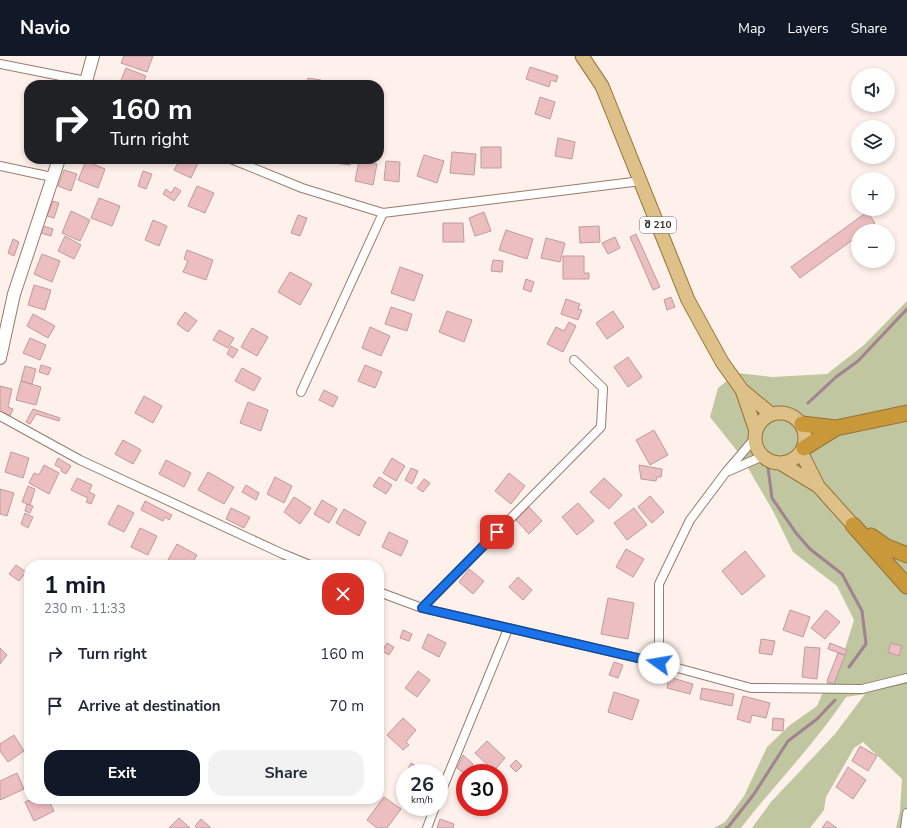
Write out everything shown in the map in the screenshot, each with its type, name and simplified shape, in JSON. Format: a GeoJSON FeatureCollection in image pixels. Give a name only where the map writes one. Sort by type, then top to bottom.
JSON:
{"type":"FeatureCollection","features":[{"type":"Feature","properties":{"kind":"highway"},"geometry":{"type":"LineString","coordinates":[[802,424],[836,428],[907,413]]}},
{"type":"Feature","properties":{"kind":"highway"},"geometry":{"type":"LineString","coordinates":[[802,450],[836,428]]}},
{"type":"Feature","properties":{"kind":"highway"},"geometry":{"type":"LineString","coordinates":[[853,525],[885,546],[907,555]]}},
{"type":"Feature","properties":{"kind":"highway"},"geometry":{"type":"LineString","coordinates":[[853,525],[907,586]]}},
{"type":"Feature","properties":{"kind":"main road"},"geometry":{"type":"LineString","coordinates":[[86,80],[93,56]]}},
{"type":"Feature","properties":{"kind":"main road","name":"შ 210"},"geometry":{"type":"LineString","coordinates":[[582,56],[602,86],[688,300],[722,362],[742,390],[771,414]]}},
{"type":"Feature","properties":{"kind":"main road"},"geometry":{"type":"LineString","coordinates":[[0,358],[14,294],[57,164]]}},
{"type":"Feature","properties":{"kind":"main road","name":"შ 210"},"geometry":{"type":"LineString","coordinates":[[742,390],[756,434]]}},
{"type":"Feature","properties":{"kind":"main road"},"geometry":{"type":"LineString","coordinates":[[780,463],[792,460],[802,450],[806,436],[802,424],[798,419],[788,414],[771,414],[762,421],[756,434],[757,448],[763,456],[770,461],[780,463],[818,486],[853,525]]}},
{"type":"Feature","properties":{"kind":"main road"},"geometry":{"type":"LineString","coordinates":[[802,450],[818,486]]}},
{"type":"Feature","properties":{"kind":"street"},"geometry":{"type":"LineString","coordinates":[[0,64],[72,80]]}},
{"type":"Feature","properties":{"kind":"street"},"geometry":{"type":"LineString","coordinates":[[243,164],[302,188],[383,213],[641,181]]}},
{"type":"Feature","properties":{"kind":"street"},"geometry":{"type":"LineString","coordinates":[[0,166],[52,177]]}},
{"type":"Feature","properties":{"kind":"street"},"geometry":{"type":"LineString","coordinates":[[301,392],[383,213]]}},
{"type":"Feature","properties":{"kind":"street"},"geometry":{"type":"LineString","coordinates":[[422,608],[601,427],[603,388],[574,360]]}},
{"type":"Feature","properties":{"kind":"street"},"geometry":{"type":"LineString","coordinates":[[0,416],[80,460],[298,560]]}},
{"type":"Feature","properties":{"kind":"street"},"geometry":{"type":"LineString","coordinates":[[659,663],[659,584],[690,520],[756,434]]}},
{"type":"Feature","properties":{"kind":"street"},"geometry":{"type":"LineString","coordinates":[[726,472],[763,456]]}},
{"type":"Feature","properties":{"kind":"street"},"geometry":{"type":"LineString","coordinates":[[384,594],[422,608],[659,663],[751,688],[862,689],[907,678]]}},
{"type":"Feature","properties":{"kind":"street"},"geometry":{"type":"LineString","coordinates":[[448,775],[508,629]]}},
{"type":"Feature","properties":{"kind":"street"},"geometry":{"type":"LineString","coordinates":[[905,828],[907,813]]}},
{"type":"Feature","properties":{"kind":"street"},"geometry":{"type":"LineString","coordinates":[[426,828],[431,816]]}},
{"type":"Feature","properties":{"kind":"green space"},"geometry":{"type":"Polygon","coordinates":[[[907,301],[907,828],[896,828],[900,811],[902,779],[863,742],[854,748],[826,797],[824,810],[810,828],[752,828],[771,802],[835,734],[865,694],[846,697],[808,748],[741,828],[714,828],[725,822],[744,796],[767,747],[790,725],[817,706],[828,680],[845,649],[854,620],[837,586],[793,552],[773,511],[741,456],[710,417],[718,388],[737,373],[772,377],[827,374],[864,345],[907,301]]]}},
{"type":"Feature","properties":{"kind":"building"},"geometry":{"type":"Polygon","coordinates":[[[124,56],[153,56],[147,72],[121,63],[124,56]]]}},
{"type":"Feature","properties":{"kind":"building"},"geometry":{"type":"Polygon","coordinates":[[[530,67],[558,76],[556,82],[551,80],[549,87],[526,79],[530,67]]]}},
{"type":"Feature","properties":{"kind":"building"},"geometry":{"type":"Polygon","coordinates":[[[126,68],[146,76],[144,80],[121,80],[126,68]]]}},
{"type":"Feature","properties":{"kind":"building"},"geometry":{"type":"Polygon","coordinates":[[[308,78],[321,80],[307,80],[308,78]]]}},
{"type":"Feature","properties":{"kind":"building"},"geometry":{"type":"Polygon","coordinates":[[[540,97],[555,102],[550,119],[535,114],[540,97]]]}},
{"type":"Feature","properties":{"kind":"building"},"geometry":{"type":"Polygon","coordinates":[[[558,138],[575,142],[572,159],[555,156],[558,138]]]}},
{"type":"Feature","properties":{"kind":"building"},"geometry":{"type":"Polygon","coordinates":[[[481,147],[501,147],[501,168],[481,168],[481,147]]]}},
{"type":"Feature","properties":{"kind":"building"},"geometry":{"type":"Polygon","coordinates":[[[452,152],[476,154],[474,175],[450,173],[452,152]]]}},
{"type":"Feature","properties":{"kind":"building"},"geometry":{"type":"Polygon","coordinates":[[[424,155],[444,161],[437,183],[417,176],[424,155]]]}},
{"type":"Feature","properties":{"kind":"building"},"geometry":{"type":"Polygon","coordinates":[[[386,161],[400,162],[399,182],[384,180],[386,161]]]}},
{"type":"Feature","properties":{"kind":"building"},"geometry":{"type":"Polygon","coordinates":[[[85,164],[93,164],[105,169],[98,188],[78,180],[85,164]]]}},
{"type":"Feature","properties":{"kind":"building"},"geometry":{"type":"Polygon","coordinates":[[[177,164],[198,164],[191,178],[174,170],[177,164]]]}},
{"type":"Feature","properties":{"kind":"building"},"geometry":{"type":"Polygon","coordinates":[[[358,164],[377,164],[373,185],[355,181],[358,164]]]}},
{"type":"Feature","properties":{"kind":"building"},"geometry":{"type":"Polygon","coordinates":[[[64,170],[77,174],[71,191],[58,186],[64,170]]]}},
{"type":"Feature","properties":{"kind":"building"},"geometry":{"type":"Polygon","coordinates":[[[143,171],[152,174],[146,189],[138,186],[143,171]]]}},
{"type":"Feature","properties":{"kind":"building"},"geometry":{"type":"Polygon","coordinates":[[[197,186],[214,193],[205,213],[188,206],[197,186]]]}},
{"type":"Feature","properties":{"kind":"building"},"geometry":{"type":"Polygon","coordinates":[[[175,187],[181,191],[174,201],[163,194],[166,189],[171,193],[175,187]]]}},
{"type":"Feature","properties":{"kind":"building"},"geometry":{"type":"Polygon","coordinates":[[[99,198],[120,206],[112,226],[91,218],[99,198]]]}},
{"type":"Feature","properties":{"kind":"building"},"geometry":{"type":"Polygon","coordinates":[[[53,201],[59,203],[54,218],[47,216],[53,201]]]}},
{"type":"Feature","properties":{"kind":"building"},"geometry":{"type":"Polygon","coordinates":[[[71,211],[90,220],[80,241],[62,233],[71,211]]]}},
{"type":"Feature","properties":{"kind":"building"},"geometry":{"type":"Polygon","coordinates":[[[484,212],[491,231],[475,236],[469,218],[484,212]]]}},
{"type":"Feature","properties":{"kind":"building"},"geometry":{"type":"Polygon","coordinates":[[[298,215],[307,218],[300,236],[291,233],[298,215]]]}},
{"type":"Feature","properties":{"kind":"building"},"geometry":{"type":"Polygon","coordinates":[[[861,216],[870,216],[875,223],[851,224],[851,241],[800,278],[791,267],[861,216]]]}},
{"type":"Feature","properties":{"kind":"building"},"geometry":{"type":"Polygon","coordinates":[[[153,220],[167,226],[159,246],[145,240],[153,220]]]}},
{"type":"Feature","properties":{"kind":"building"},"geometry":{"type":"Polygon","coordinates":[[[443,223],[463,223],[464,242],[443,242],[443,223]]]}},
{"type":"Feature","properties":{"kind":"building"},"geometry":{"type":"Polygon","coordinates":[[[43,226],[53,229],[51,236],[41,233],[43,226]]]}},
{"type":"Feature","properties":{"kind":"building"},"geometry":{"type":"Polygon","coordinates":[[[599,226],[600,242],[580,243],[579,227],[599,226]]]}},
{"type":"Feature","properties":{"kind":"building"},"geometry":{"type":"Polygon","coordinates":[[[506,230],[533,239],[527,259],[499,250],[506,230]]]}},
{"type":"Feature","properties":{"kind":"building"},"geometry":{"type":"Polygon","coordinates":[[[636,234],[660,287],[653,290],[630,237],[636,234]]]}},
{"type":"Feature","properties":{"kind":"building"},"geometry":{"type":"Polygon","coordinates":[[[65,236],[81,245],[74,259],[58,251],[65,236]]]}},
{"type":"Feature","properties":{"kind":"building"},"geometry":{"type":"Polygon","coordinates":[[[615,237],[620,248],[608,254],[602,243],[615,237]]]}},
{"type":"Feature","properties":{"kind":"building"},"geometry":{"type":"Polygon","coordinates":[[[546,238],[565,243],[560,262],[541,258],[546,238]]]}},
{"type":"Feature","properties":{"kind":"building"},"geometry":{"type":"Polygon","coordinates":[[[13,239],[19,242],[14,256],[8,253],[13,239]]]}},
{"type":"Feature","properties":{"kind":"building"},"geometry":{"type":"Polygon","coordinates":[[[187,250],[213,260],[206,280],[183,272],[188,261],[184,259],[187,250]]]}},
{"type":"Feature","properties":{"kind":"building"},"geometry":{"type":"Polygon","coordinates":[[[42,254],[60,261],[52,282],[34,274],[42,254]]]}},
{"type":"Feature","properties":{"kind":"building"},"geometry":{"type":"Polygon","coordinates":[[[563,256],[584,256],[584,273],[589,273],[589,279],[563,279],[563,256]]]}},
{"type":"Feature","properties":{"kind":"building"},"geometry":{"type":"Polygon","coordinates":[[[493,260],[503,261],[502,272],[491,271],[493,260]]]}},
{"type":"Feature","properties":{"kind":"building"},"geometry":{"type":"Polygon","coordinates":[[[400,267],[423,275],[414,301],[391,293],[400,267]]]}},
{"type":"Feature","properties":{"kind":"building"},"geometry":{"type":"Polygon","coordinates":[[[290,272],[312,284],[300,305],[278,292],[290,272]]]}},
{"type":"Feature","properties":{"kind":"building"},"geometry":{"type":"Polygon","coordinates":[[[526,279],[534,282],[531,292],[523,289],[526,279]]]}},
{"type":"Feature","properties":{"kind":"building"},"geometry":{"type":"Polygon","coordinates":[[[34,285],[51,290],[45,310],[28,305],[34,285]]]}},
{"type":"Feature","properties":{"kind":"building"},"geometry":{"type":"Polygon","coordinates":[[[671,297],[675,307],[667,310],[664,300],[671,297]]]}},
{"type":"Feature","properties":{"kind":"building"},"geometry":{"type":"Polygon","coordinates":[[[566,299],[580,304],[578,309],[582,310],[578,320],[561,314],[566,299]]]}},
{"type":"Feature","properties":{"kind":"building"},"geometry":{"type":"Polygon","coordinates":[[[391,307],[412,314],[407,331],[385,324],[391,307]]]}},
{"type":"Feature","properties":{"kind":"building"},"geometry":{"type":"Polygon","coordinates":[[[447,311],[472,320],[464,342],[439,332],[447,311]]]}},
{"type":"Feature","properties":{"kind":"building"},"geometry":{"type":"Polygon","coordinates":[[[613,311],[624,327],[607,339],[596,323],[613,311]]]}},
{"type":"Feature","properties":{"kind":"building"},"geometry":{"type":"Polygon","coordinates":[[[185,312],[197,321],[188,332],[177,324],[185,312]]]}},
{"type":"Feature","properties":{"kind":"building"},"geometry":{"type":"Polygon","coordinates":[[[33,314],[55,326],[48,338],[27,326],[33,314]]]}},
{"type":"Feature","properties":{"kind":"building"},"geometry":{"type":"Polygon","coordinates":[[[569,322],[576,326],[563,352],[547,344],[556,327],[564,331],[569,322]]]}},
{"type":"Feature","properties":{"kind":"building"},"geometry":{"type":"Polygon","coordinates":[[[370,327],[390,336],[381,356],[362,348],[370,327]]]}},
{"type":"Feature","properties":{"kind":"building"},"geometry":{"type":"Polygon","coordinates":[[[252,328],[268,337],[257,356],[241,347],[252,328]]]}},
{"type":"Feature","properties":{"kind":"building"},"geometry":{"type":"Polygon","coordinates":[[[219,330],[234,338],[228,348],[213,340],[219,330]]]}},
{"type":"Feature","properties":{"kind":"building"},"geometry":{"type":"Polygon","coordinates":[[[30,338],[46,345],[40,360],[23,353],[30,338]]]}},
{"type":"Feature","properties":{"kind":"building"},"geometry":{"type":"Polygon","coordinates":[[[231,346],[238,350],[233,358],[227,354],[231,346]]]}},
{"type":"Feature","properties":{"kind":"building"},"geometry":{"type":"Polygon","coordinates":[[[628,357],[642,377],[628,387],[614,367],[628,357]]]}},
{"type":"Feature","properties":{"kind":"building"},"geometry":{"type":"Polygon","coordinates":[[[41,365],[51,368],[48,375],[39,372],[41,365]]]}},
{"type":"Feature","properties":{"kind":"building"},"geometry":{"type":"Polygon","coordinates":[[[365,365],[382,372],[375,388],[358,381],[365,365]]]}},
{"type":"Feature","properties":{"kind":"building"},"geometry":{"type":"Polygon","coordinates":[[[25,366],[36,369],[32,384],[21,381],[25,366]]]}},
{"type":"Feature","properties":{"kind":"building"},"geometry":{"type":"Polygon","coordinates":[[[242,368],[261,378],[254,391],[235,381],[242,368]]]}},
{"type":"Feature","properties":{"kind":"building"},"geometry":{"type":"Polygon","coordinates":[[[21,381],[41,387],[36,405],[16,400],[21,381]]]}},
{"type":"Feature","properties":{"kind":"building"},"geometry":{"type":"Polygon","coordinates":[[[0,386],[12,389],[8,407],[13,409],[10,416],[0,411],[0,386]]]}},
{"type":"Feature","properties":{"kind":"building"},"geometry":{"type":"Polygon","coordinates":[[[324,390],[338,397],[333,407],[319,400],[324,390]]]}},
{"type":"Feature","properties":{"kind":"building"},"geometry":{"type":"Polygon","coordinates":[[[144,396],[162,406],[153,423],[135,413],[144,396]]]}},
{"type":"Feature","properties":{"kind":"building"},"geometry":{"type":"Polygon","coordinates":[[[248,402],[268,410],[261,431],[240,423],[248,402]]]}},
{"type":"Feature","properties":{"kind":"building"},"geometry":{"type":"Polygon","coordinates":[[[33,409],[60,418],[59,421],[36,414],[30,424],[26,422],[33,409]]]}},
{"type":"Feature","properties":{"kind":"building"},"geometry":{"type":"Polygon","coordinates":[[[654,430],[668,455],[650,465],[636,440],[654,430]]]}},
{"type":"Feature","properties":{"kind":"building"},"geometry":{"type":"Polygon","coordinates":[[[123,440],[141,450],[133,464],[115,454],[123,440]]]}},
{"type":"Feature","properties":{"kind":"building"},"geometry":{"type":"Polygon","coordinates":[[[11,452],[29,458],[23,478],[5,472],[11,452]]]}},
{"type":"Feature","properties":{"kind":"building"},"geometry":{"type":"Polygon","coordinates":[[[58,458],[71,466],[66,474],[61,471],[62,469],[55,465],[58,458]]]}},
{"type":"Feature","properties":{"kind":"building"},"geometry":{"type":"Polygon","coordinates":[[[392,458],[405,466],[396,481],[383,473],[392,458]]]}},
{"type":"Feature","properties":{"kind":"building"},"geometry":{"type":"Polygon","coordinates":[[[166,460],[191,473],[184,487],[159,474],[166,460]]]}},
{"type":"Feature","properties":{"kind":"building"},"geometry":{"type":"Polygon","coordinates":[[[44,465],[59,473],[49,494],[29,483],[34,473],[39,475],[44,465]]]}},
{"type":"Feature","properties":{"kind":"building"},"geometry":{"type":"Polygon","coordinates":[[[639,465],[662,469],[661,477],[657,477],[656,481],[641,479],[639,465]]]}},
{"type":"Feature","properties":{"kind":"building"},"geometry":{"type":"Polygon","coordinates":[[[411,468],[418,471],[412,484],[405,480],[411,468]]]}},
{"type":"Feature","properties":{"kind":"building"},"geometry":{"type":"Polygon","coordinates":[[[208,472],[234,487],[224,504],[198,490],[208,472]]]}},
{"type":"Feature","properties":{"kind":"building"},"geometry":{"type":"Polygon","coordinates":[[[509,473],[525,486],[511,504],[495,491],[509,473]]]}},
{"type":"Feature","properties":{"kind":"building"},"geometry":{"type":"Polygon","coordinates":[[[275,477],[292,486],[284,503],[267,494],[275,477]]]}},
{"type":"Feature","properties":{"kind":"building"},"geometry":{"type":"Polygon","coordinates":[[[379,477],[392,485],[386,494],[373,486],[379,477]]]}},
{"type":"Feature","properties":{"kind":"building"},"geometry":{"type":"Polygon","coordinates":[[[77,478],[92,485],[89,492],[95,495],[91,504],[86,502],[88,498],[71,490],[77,478]]]}},
{"type":"Feature","properties":{"kind":"building"},"geometry":{"type":"Polygon","coordinates":[[[604,478],[622,495],[609,509],[590,492],[604,478]]]}},
{"type":"Feature","properties":{"kind":"building"},"geometry":{"type":"Polygon","coordinates":[[[424,479],[430,483],[423,492],[417,488],[424,479]]]}},
{"type":"Feature","properties":{"kind":"building"},"geometry":{"type":"Polygon","coordinates":[[[246,485],[259,493],[256,500],[242,492],[246,485]]]}},
{"type":"Feature","properties":{"kind":"building"},"geometry":{"type":"Polygon","coordinates":[[[28,486],[35,489],[30,505],[22,502],[28,486]]]}},
{"type":"Feature","properties":{"kind":"building"},"geometry":{"type":"Polygon","coordinates":[[[0,489],[14,493],[7,516],[0,514],[0,489]]]}},
{"type":"Feature","properties":{"kind":"building"},"geometry":{"type":"Polygon","coordinates":[[[650,496],[664,512],[652,523],[638,507],[650,496]]]}},
{"type":"Feature","properties":{"kind":"building"},"geometry":{"type":"Polygon","coordinates":[[[294,497],[311,508],[300,524],[284,512],[294,497]]]}},
{"type":"Feature","properties":{"kind":"building"},"geometry":{"type":"Polygon","coordinates":[[[322,500],[337,509],[329,523],[314,514],[322,500]]]}},
{"type":"Feature","properties":{"kind":"building"},"geometry":{"type":"Polygon","coordinates":[[[145,501],[172,515],[169,520],[165,517],[163,521],[141,510],[145,501]]]}},
{"type":"Feature","properties":{"kind":"building"},"geometry":{"type":"Polygon","coordinates":[[[578,503],[594,521],[577,535],[562,517],[578,503]]]}},
{"type":"Feature","properties":{"kind":"building"},"geometry":{"type":"Polygon","coordinates":[[[27,504],[33,506],[30,513],[25,511],[27,504]]]}},
{"type":"Feature","properties":{"kind":"building"},"geometry":{"type":"Polygon","coordinates":[[[118,505],[134,513],[124,532],[108,524],[118,505]]]}},
{"type":"Feature","properties":{"kind":"building"},"geometry":{"type":"Polygon","coordinates":[[[529,507],[542,521],[529,534],[516,520],[529,507]]]}},
{"type":"Feature","properties":{"kind":"building"},"geometry":{"type":"Polygon","coordinates":[[[231,508],[250,517],[244,528],[226,519],[231,508]]]}},
{"type":"Feature","properties":{"kind":"building"},"geometry":{"type":"Polygon","coordinates":[[[634,508],[647,525],[627,540],[614,523],[634,508]]]}},
{"type":"Feature","properties":{"kind":"building"},"geometry":{"type":"Polygon","coordinates":[[[344,509],[366,522],[359,536],[336,523],[344,509]]]}},
{"type":"Feature","properties":{"kind":"building"},"geometry":{"type":"Polygon","coordinates":[[[25,513],[33,517],[28,528],[21,524],[25,513]]]}},
{"type":"Feature","properties":{"kind":"building"},"geometry":{"type":"Polygon","coordinates":[[[140,528],[157,536],[148,555],[131,547],[140,528]]]}},
{"type":"Feature","properties":{"kind":"building"},"geometry":{"type":"Polygon","coordinates":[[[389,532],[408,541],[401,556],[382,547],[389,532]]]}},
{"type":"Feature","properties":{"kind":"building"},"geometry":{"type":"Polygon","coordinates":[[[177,544],[197,555],[194,560],[168,560],[177,544]]]}},
{"type":"Feature","properties":{"kind":"building"},"geometry":{"type":"Polygon","coordinates":[[[626,549],[644,559],[633,577],[616,567],[626,549]]]}},
{"type":"Feature","properties":{"kind":"building"},"geometry":{"type":"Polygon","coordinates":[[[745,551],[765,576],[742,595],[722,571],[745,551]]]}},
{"type":"Feature","properties":{"kind":"building"},"geometry":{"type":"Polygon","coordinates":[[[16,565],[24,571],[24,575],[19,581],[9,574],[16,565]]]}},
{"type":"Feature","properties":{"kind":"building"},"geometry":{"type":"Polygon","coordinates":[[[469,569],[484,581],[473,594],[459,582],[469,569]]]}},
{"type":"Feature","properties":{"kind":"building"},"geometry":{"type":"Polygon","coordinates":[[[518,577],[532,590],[523,600],[509,587],[518,577]]]}},
{"type":"Feature","properties":{"kind":"building"},"geometry":{"type":"Polygon","coordinates":[[[608,598],[634,603],[628,639],[601,634],[608,598]]]}},
{"type":"Feature","properties":{"kind":"building"},"geometry":{"type":"Polygon","coordinates":[[[790,610],[810,617],[803,637],[783,630],[790,610]]]}},
{"type":"Feature","properties":{"kind":"building"},"geometry":{"type":"Polygon","coordinates":[[[826,610],[840,622],[825,639],[811,628],[826,610]]]}},
{"type":"Feature","properties":{"kind":"building"},"geometry":{"type":"Polygon","coordinates":[[[403,630],[412,634],[409,641],[400,638],[403,630]]]}},
{"type":"Feature","properties":{"kind":"building"},"geometry":{"type":"Polygon","coordinates":[[[428,634],[446,643],[439,657],[422,648],[428,634]]]}},
{"type":"Feature","properties":{"kind":"building"},"geometry":{"type":"Polygon","coordinates":[[[761,639],[775,641],[772,655],[759,653],[761,639]]]}},
{"type":"Feature","properties":{"kind":"building"},"geometry":{"type":"Polygon","coordinates":[[[387,643],[394,647],[389,655],[384,652],[384,648],[387,643]]]}},
{"type":"Feature","properties":{"kind":"building"},"geometry":{"type":"Polygon","coordinates":[[[830,643],[847,650],[845,655],[828,649],[830,643]]]}},
{"type":"Feature","properties":{"kind":"building"},"geometry":{"type":"Polygon","coordinates":[[[891,643],[902,646],[899,656],[888,652],[891,643]]]}},
{"type":"Feature","properties":{"kind":"building"},"geometry":{"type":"Polygon","coordinates":[[[805,647],[820,648],[817,679],[802,677],[805,647]]]}},
{"type":"Feature","properties":{"kind":"building"},"geometry":{"type":"Polygon","coordinates":[[[0,648],[7,655],[0,664],[0,648]]]}},
{"type":"Feature","properties":{"kind":"building"},"geometry":{"type":"Polygon","coordinates":[[[838,653],[845,655],[834,684],[827,681],[838,653]]]}},
{"type":"Feature","properties":{"kind":"building"},"geometry":{"type":"Polygon","coordinates":[[[614,662],[623,665],[618,678],[609,675],[614,662]]]}},
{"type":"Feature","properties":{"kind":"building"},"geometry":{"type":"Polygon","coordinates":[[[418,671],[430,680],[417,697],[405,688],[418,671]]]}},
{"type":"Feature","properties":{"kind":"building"},"geometry":{"type":"Polygon","coordinates":[[[669,677],[693,684],[690,694],[667,688],[669,677]]]}},
{"type":"Feature","properties":{"kind":"building"},"geometry":{"type":"Polygon","coordinates":[[[702,688],[734,694],[732,706],[700,699],[702,688]]]}},
{"type":"Feature","properties":{"kind":"building"},"geometry":{"type":"Polygon","coordinates":[[[614,692],[639,700],[632,720],[608,712],[614,692]]]}},
{"type":"Feature","properties":{"kind":"building"},"geometry":{"type":"Polygon","coordinates":[[[743,696],[770,703],[766,718],[752,715],[750,723],[737,719],[743,696]]]}},
{"type":"Feature","properties":{"kind":"building"},"geometry":{"type":"Polygon","coordinates":[[[403,718],[416,730],[406,742],[409,745],[403,750],[387,735],[403,718]]]}},
{"type":"Feature","properties":{"kind":"building"},"geometry":{"type":"Polygon","coordinates":[[[773,718],[784,719],[783,731],[772,730],[773,718]]]}},
{"type":"Feature","properties":{"kind":"building"},"geometry":{"type":"Polygon","coordinates":[[[14,735],[24,751],[8,762],[0,751],[0,744],[14,735]]]}},
{"type":"Feature","properties":{"kind":"building"},"geometry":{"type":"Polygon","coordinates":[[[487,741],[505,758],[500,764],[487,764],[475,753],[487,741]]]}},
{"type":"Feature","properties":{"kind":"building"},"geometry":{"type":"Polygon","coordinates":[[[860,746],[877,756],[868,771],[852,761],[860,746]]]}},
{"type":"Feature","properties":{"kind":"building"},"geometry":{"type":"Polygon","coordinates":[[[463,755],[473,764],[459,764],[463,755]]]}},
{"type":"Feature","properties":{"kind":"building"},"geometry":{"type":"Polygon","coordinates":[[[516,760],[522,766],[516,772],[510,766],[516,760]]]}},
{"type":"Feature","properties":{"kind":"building"},"geometry":{"type":"Polygon","coordinates":[[[848,767],[866,780],[853,799],[836,787],[848,767]]]}},
{"type":"Feature","properties":{"kind":"building"},"geometry":{"type":"Polygon","coordinates":[[[17,773],[24,789],[0,800],[0,781],[17,773]]]}},
{"type":"Feature","properties":{"kind":"building"},"geometry":{"type":"Polygon","coordinates":[[[384,797],[396,805],[396,816],[387,828],[377,828],[367,820],[379,804],[384,804],[384,797]]]}},
{"type":"Feature","properties":{"kind":"building"},"geometry":{"type":"Polygon","coordinates":[[[26,804],[50,804],[54,811],[34,821],[26,804]]]}},
{"type":"Feature","properties":{"kind":"building"},"geometry":{"type":"Polygon","coordinates":[[[179,818],[190,828],[169,828],[179,818]]]}},
{"type":"Feature","properties":{"kind":"building"},"geometry":{"type":"Polygon","coordinates":[[[201,819],[210,828],[197,828],[195,826],[201,819]]]}},
{"type":"Feature","properties":{"kind":"building"},"geometry":{"type":"Polygon","coordinates":[[[440,819],[454,824],[453,828],[437,828],[440,819]]]}},
{"type":"Feature","properties":{"kind":"building"},"geometry":{"type":"Polygon","coordinates":[[[827,821],[837,828],[822,828],[827,821]]]}},
{"type":"Feature","properties":{"kind":"waterway"},"geometry":{"type":"LineString","coordinates":[[808,403],[836,377],[858,361],[907,309]]}},
{"type":"Feature","properties":{"kind":"waterway"},"geometry":{"type":"LineString","coordinates":[[768,468],[772,498],[796,533],[810,549],[842,574],[862,611],[866,644],[849,667]]}},
{"type":"Feature","properties":{"kind":"waterway"},"geometry":{"type":"LineString","coordinates":[[726,828],[754,794],[788,741],[817,719],[835,700]]}},
{"type":"Feature","properties":{"kind":"route"},"geometry":{"type":"LineString","coordinates":[[497,532],[422,608],[659,663]]}}]}
